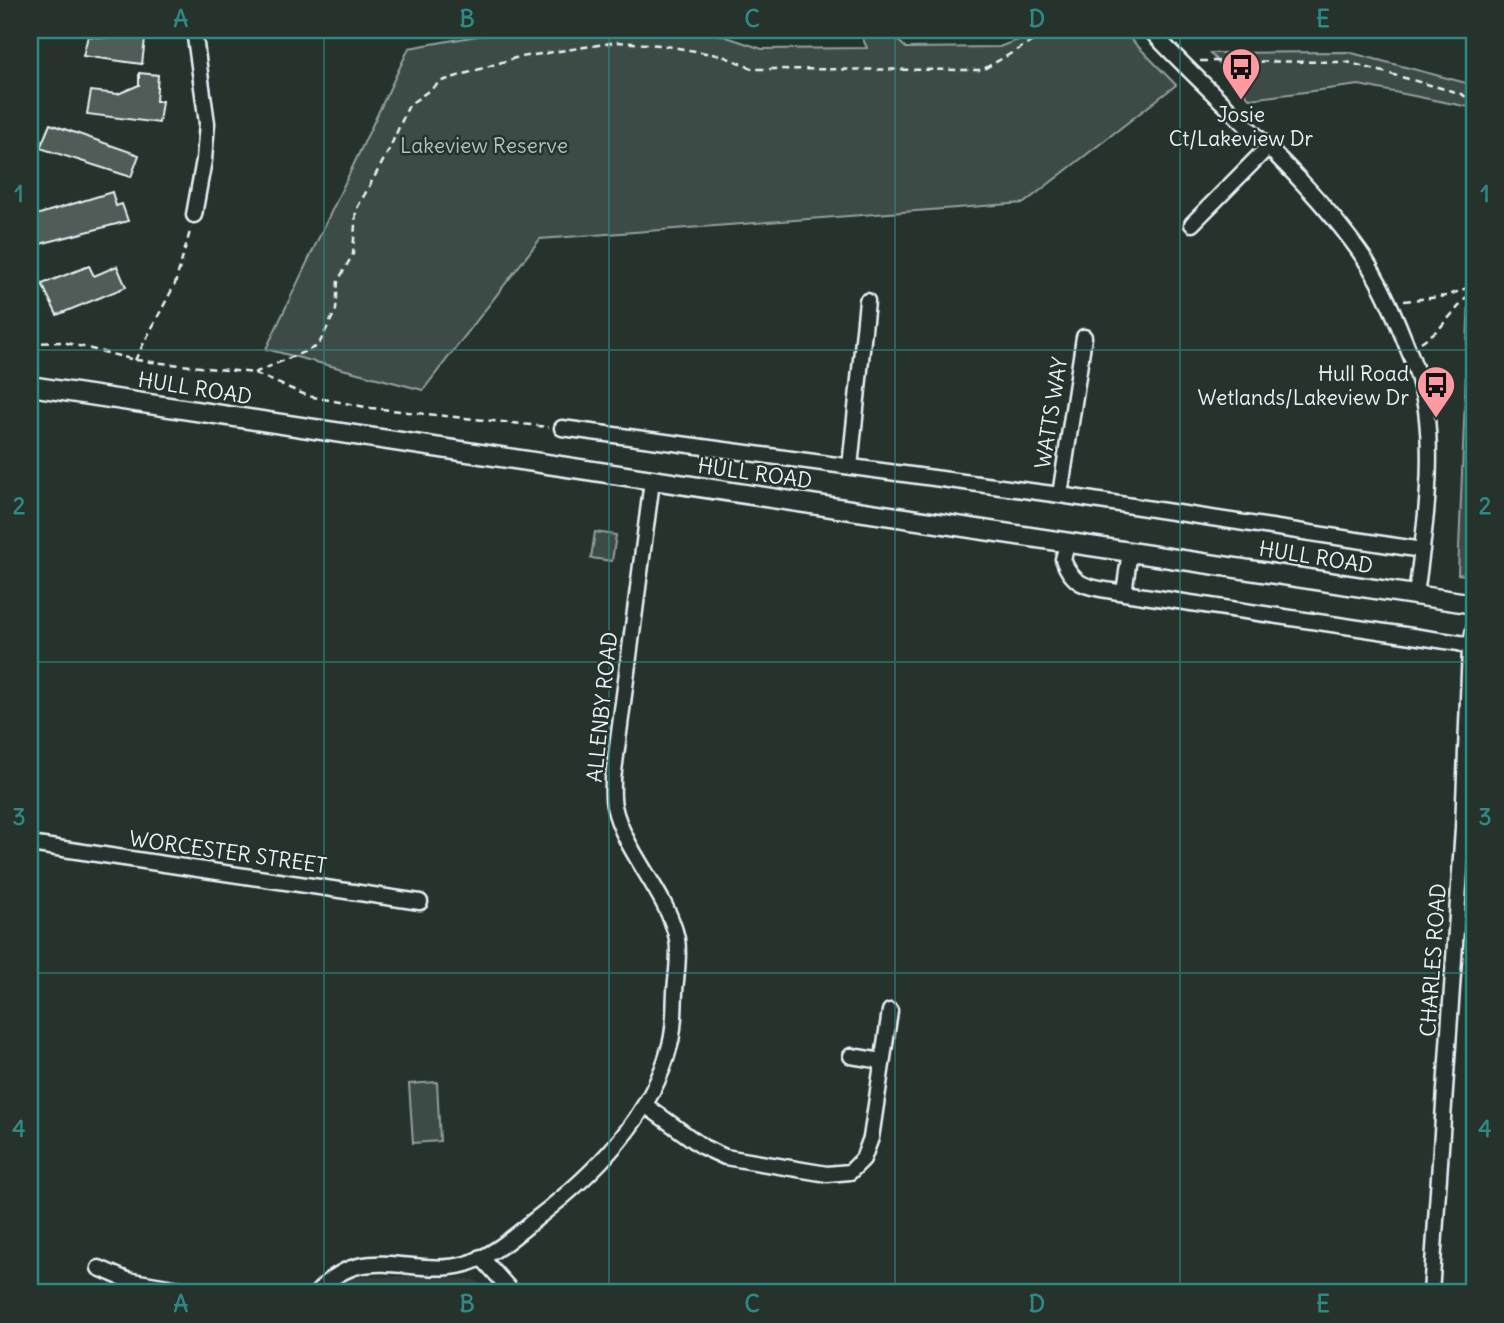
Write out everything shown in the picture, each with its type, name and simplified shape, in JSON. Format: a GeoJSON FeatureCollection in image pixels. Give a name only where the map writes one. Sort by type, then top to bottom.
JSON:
{"type":"FeatureCollection","features":[{"type":"Feature","properties":{"kind":"main road","name":"HULL ROAD"},"geometry":{"type":"LineString","coordinates":[[30,386],[1474,604]]}},
{"type":"Feature","properties":{"kind":"street"},"geometry":{"type":"LineString","coordinates":[[194,30],[207,123],[204,160],[194,215]]}},
{"type":"Feature","properties":{"kind":"street"},"geometry":{"type":"LineString","coordinates":[[1150,30],[1336,219],[1366,260],[1390,303],[1416,367],[1426,409],[1428,493],[1416,595]]}},
{"type":"Feature","properties":{"kind":"street"},"geometry":{"type":"LineString","coordinates":[[1192,224],[1267,148]]}},
{"type":"Feature","properties":{"kind":"street"},"geometry":{"type":"LineString","coordinates":[[850,467],[867,301]]}},
{"type":"Feature","properties":{"kind":"street","name":"WATTS WAY"},"geometry":{"type":"LineString","coordinates":[[1060,495],[1084,337]]}},
{"type":"Feature","properties":{"kind":"street","name":"HULL ROAD"},"geometry":{"type":"LineString","coordinates":[[562,428],[1060,495],[1422,550]]}},
{"type":"Feature","properties":{"kind":"street","name":"ALLENBY ROAD"},"geometry":{"type":"LineString","coordinates":[[317,1293],[351,1266],[385,1262],[426,1268],[466,1264],[497,1250],[549,1209],[605,1157],[645,1105],[662,1073],[671,1041],[678,941],[670,918],[629,845],[613,805],[613,779],[652,481]]}},
{"type":"Feature","properties":{"kind":"street"},"geometry":{"type":"LineString","coordinates":[[1068,541],[1063,559],[1071,579],[1079,583],[1124,593],[1459,643],[1470,647]]}},
{"type":"Feature","properties":{"kind":"street"},"geometry":{"type":"LineString","coordinates":[[1124,593],[1130,551]]}},
{"type":"Feature","properties":{"kind":"street","name":"CHARLES ROAD"},"geometry":{"type":"LineString","coordinates":[[1431,1293],[1463,828],[1470,647],[1474,629]]}},
{"type":"Feature","properties":{"kind":"street","name":"WORCESTER STREET"},"geometry":{"type":"LineString","coordinates":[[30,844],[420,902]]}},
{"type":"Feature","properties":{"kind":"street"},"geometry":{"type":"LineString","coordinates":[[645,1105],[704,1147],[724,1157],[827,1174],[850,1172],[863,1159],[871,1138],[890,1011]]}},
{"type":"Feature","properties":{"kind":"street"},"geometry":{"type":"LineString","coordinates":[[851,1056],[882,1062]]}},
{"type":"Feature","properties":{"kind":"street"},"geometry":{"type":"LineString","coordinates":[[481,1257],[513,1293]]}},
{"type":"Feature","properties":{"kind":"street"},"geometry":{"type":"LineString","coordinates":[[99,1268],[127,1280],[203,1293]]}},
{"type":"Feature","properties":{"kind":"path"},"geometry":{"type":"LineString","coordinates":[[254,373],[318,346],[336,310],[338,281],[353,254],[356,210],[387,154],[409,105],[442,81],[515,58],[617,42],[661,45],[723,56],[754,69],[982,70],[1038,38],[1088,30]]}},
{"type":"Feature","properties":{"kind":"path"},"geometry":{"type":"LineString","coordinates":[[1179,61],[1347,62],[1460,93],[1474,101]]}},
{"type":"Feature","properties":{"kind":"path"},"geometry":{"type":"LineString","coordinates":[[135,360],[175,284],[194,215]]}},
{"type":"Feature","properties":{"kind":"path"},"geometry":{"type":"LineString","coordinates":[[1390,303],[1447,296],[1474,287]]}},
{"type":"Feature","properties":{"kind":"path"},"geometry":{"type":"LineString","coordinates":[[1409,350],[1438,330],[1474,287]]}},
{"type":"Feature","properties":{"kind":"path"},"geometry":{"type":"LineString","coordinates":[[30,343],[63,342],[135,360],[254,373],[308,396],[371,408],[562,428]]}},
{"type":"Feature","properties":{"kind":"shaded area"},"geometry":{"type":"Polygon","coordinates":[[[434,1276],[476,1280],[486,1293],[334,1293],[351,1277],[434,1276]]]}},
{"type":"Feature","properties":{"kind":"green space","name":"Lakeview Reserve"},"geometry":{"type":"Polygon","coordinates":[[[511,30],[706,30],[762,49],[867,48],[859,30],[887,30],[906,48],[999,47],[1045,30],[1122,30],[1176,85],[1024,203],[540,239],[423,390],[266,349],[409,48],[511,30]]]}},
{"type":"Feature","properties":{"kind":"green space"},"geometry":{"type":"Polygon","coordinates":[[[1348,52],[1474,85],[1474,108],[1359,85],[1250,99],[1210,53],[1348,52]]]}},
{"type":"Feature","properties":{"kind":"green space"},"geometry":{"type":"Polygon","coordinates":[[[1474,168],[1474,576],[1458,574],[1474,168]]]}},
{"type":"Feature","properties":{"kind":"green space"},"geometry":{"type":"Polygon","coordinates":[[[595,532],[616,535],[612,561],[591,558],[595,532]]]}},
{"type":"Feature","properties":{"kind":"green space"},"geometry":{"type":"Polygon","coordinates":[[[437,1082],[440,1141],[413,1143],[409,1084],[437,1082]]]}},
{"type":"Feature","properties":{"kind":"building"},"geometry":{"type":"Polygon","coordinates":[[[106,30],[131,33],[132,30],[146,30],[142,64],[83,56],[88,36],[105,38],[106,30]]]}},
{"type":"Feature","properties":{"kind":"building"},"geometry":{"type":"Polygon","coordinates":[[[139,73],[158,75],[156,101],[162,101],[159,123],[87,114],[91,91],[118,94],[139,85],[139,73]]]}},
{"type":"Feature","properties":{"kind":"building"},"geometry":{"type":"Polygon","coordinates":[[[50,124],[139,155],[131,177],[40,148],[50,124]]]}},
{"type":"Feature","properties":{"kind":"building"},"geometry":{"type":"Polygon","coordinates":[[[112,192],[116,206],[122,204],[128,221],[40,244],[33,216],[112,192]]]}},
{"type":"Feature","properties":{"kind":"building"},"geometry":{"type":"Polygon","coordinates":[[[89,266],[94,276],[117,266],[126,287],[57,315],[42,284],[89,266]]]}},
{"type":"Feature","properties":{"kind":"place","name":"Josie Ct/Lakeview Dr"},"geometry":{"type":"Point","coordinates":[1241,101]}},
{"type":"Feature","properties":{"kind":"place","name":"Hull Road Wetlands/Lakeview Dr"},"geometry":{"type":"Point","coordinates":[1436,419]}}]}
